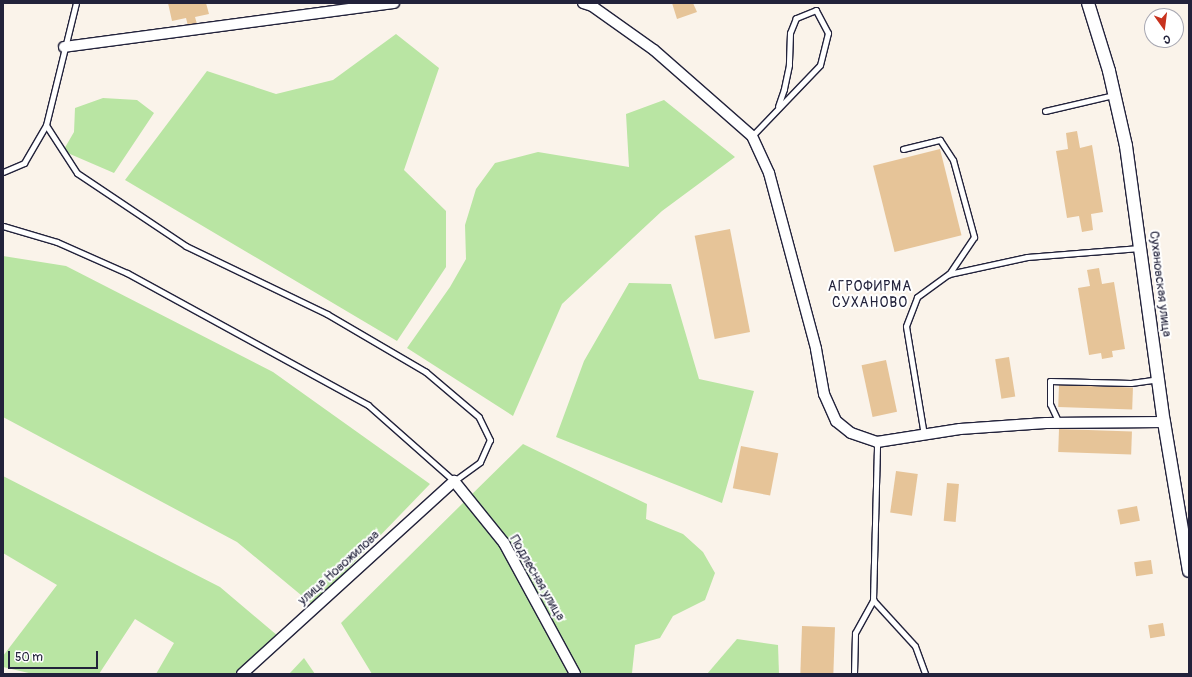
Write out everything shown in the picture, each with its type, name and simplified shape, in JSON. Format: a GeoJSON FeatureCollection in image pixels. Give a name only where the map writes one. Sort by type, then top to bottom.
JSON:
{"type":"FeatureCollection","features":[{"type":"Feature","properties":{"kind":"street"},"geometry":{"type":"LineString","coordinates":[[64,47],[394,3]]}},
{"type":"Feature","properties":{"kind":"street","name":"Сухановская улица"},"geometry":{"type":"LineString","coordinates":[[1088,3],[1114,95],[1126,146],[1164,422],[1189,571]]}},
{"type":"Feature","properties":{"kind":"street"},"geometry":{"type":"LineString","coordinates":[[589,4],[654,50],[752,136],[769,173],[816,349],[824,394],[836,421],[851,433],[876,442],[960,429],[1059,423],[1164,422]]}},
{"type":"Feature","properties":{"kind":"street","name":"улица Новожилова"},"geometry":{"type":"LineString","coordinates":[[242,674],[454,481]]}},
{"type":"Feature","properties":{"kind":"street","name":"Подлесная улица"},"geometry":{"type":"LineString","coordinates":[[454,481],[504,543],[575,674]]}},
{"type":"Feature","properties":{"kind":"lane"},"geometry":{"type":"LineString","coordinates":[[3,172],[24,163],[46,125],[76,3]]}},
{"type":"Feature","properties":{"kind":"lane"},"geometry":{"type":"LineString","coordinates":[[752,136],[778,106],[820,65],[828,33],[816,10],[796,18],[790,33],[789,65],[784,89],[778,106]]}},
{"type":"Feature","properties":{"kind":"lane"},"geometry":{"type":"LineString","coordinates":[[1044,111],[1114,95]]}},
{"type":"Feature","properties":{"kind":"lane"},"geometry":{"type":"LineString","coordinates":[[3,226],[57,242],[127,273],[368,405],[454,481],[480,462],[490,440],[479,417],[426,372],[327,314],[186,246],[77,173],[46,125]]}},
{"type":"Feature","properties":{"kind":"lane"},"geometry":{"type":"LineString","coordinates":[[903,149],[940,140],[953,160],[974,237],[949,274],[917,297],[906,326],[924,435]]}},
{"type":"Feature","properties":{"kind":"lane"},"geometry":{"type":"LineString","coordinates":[[949,274],[1027,257],[1141,248]]}},
{"type":"Feature","properties":{"kind":"lane"},"geometry":{"type":"LineString","coordinates":[[1059,423],[1050,404],[1050,381],[1131,383],[1158,379]]}},
{"type":"Feature","properties":{"kind":"lane"},"geometry":{"type":"LineString","coordinates":[[854,674],[855,633],[873,600],[876,442]]}},
{"type":"Feature","properties":{"kind":"lane"},"geometry":{"type":"LineString","coordinates":[[873,600],[915,646],[925,674]]}},
{"type":"Feature","properties":{"kind":"green space"},"geometry":{"type":"Polygon","coordinates":[[[396,34],[439,68],[404,170],[446,211],[446,267],[397,341],[125,180],[207,71],[276,94],[333,80],[396,34]]]}},
{"type":"Feature","properties":{"kind":"green space"},"geometry":{"type":"Polygon","coordinates":[[[103,98],[137,100],[154,113],[114,173],[63,151],[74,132],[75,108],[103,98]]]}},
{"type":"Feature","properties":{"kind":"green space"},"geometry":{"type":"Polygon","coordinates":[[[664,100],[735,157],[662,211],[562,304],[513,416],[407,348],[450,287],[466,259],[465,225],[476,189],[495,163],[538,152],[629,167],[626,114],[664,100]]]}},
{"type":"Feature","properties":{"kind":"green space"},"geometry":{"type":"Polygon","coordinates":[[[3,256],[66,266],[273,372],[430,484],[313,605],[237,542],[3,417],[3,256]]]}},
{"type":"Feature","properties":{"kind":"green space"},"geometry":{"type":"Polygon","coordinates":[[[629,283],[671,284],[699,379],[754,391],[722,503],[556,437],[584,361],[629,283]]]}},
{"type":"Feature","properties":{"kind":"green space"},"geometry":{"type":"Polygon","coordinates":[[[523,444],[647,504],[646,519],[683,534],[703,552],[715,573],[705,600],[673,616],[660,638],[635,645],[632,673],[668,674],[372,674],[341,623],[523,444]]]}},
{"type":"Feature","properties":{"kind":"green space"},"geometry":{"type":"Polygon","coordinates":[[[3,476],[220,587],[278,636],[242,674],[156,674],[174,643],[135,619],[99,674],[33,674],[3,667],[3,656],[57,585],[3,553],[3,476]]]}},
{"type":"Feature","properties":{"kind":"green space"},"geometry":{"type":"Polygon","coordinates":[[[737,639],[778,645],[779,674],[707,674],[737,639]]]}},
{"type":"Feature","properties":{"kind":"green space"},"geometry":{"type":"Polygon","coordinates":[[[304,658],[315,674],[289,674],[304,658]]]}},
{"type":"Feature","properties":{"kind":"building"},"geometry":{"type":"Polygon","coordinates":[[[168,3],[206,3],[209,14],[195,17],[197,24],[188,26],[186,18],[172,21],[168,3]]]}},
{"type":"Feature","properties":{"kind":"building"},"geometry":{"type":"Polygon","coordinates":[[[672,3],[693,3],[697,12],[677,19],[672,3]]]}},
{"type":"Feature","properties":{"kind":"building"},"geometry":{"type":"Polygon","coordinates":[[[1077,131],[1080,148],[1092,145],[1103,212],[1091,214],[1093,230],[1082,232],[1079,216],[1067,218],[1056,151],[1068,149],[1066,133],[1077,131]]]}},
{"type":"Feature","properties":{"kind":"building"},"geometry":{"type":"Polygon","coordinates":[[[940,149],[962,235],[895,252],[873,166],[940,149]]]}},
{"type":"Feature","properties":{"kind":"building"},"geometry":{"type":"Polygon","coordinates":[[[730,229],[750,332],[715,339],[695,236],[730,229]]]}},
{"type":"Feature","properties":{"kind":"building"},"geometry":{"type":"Polygon","coordinates":[[[1099,268],[1102,284],[1114,282],[1125,349],[1112,351],[1113,357],[1102,359],[1101,353],[1089,355],[1078,288],[1090,286],[1087,270],[1099,268]]]}},
{"type":"Feature","properties":{"kind":"building"},"geometry":{"type":"Polygon","coordinates":[[[1009,357],[1015,397],[1001,399],[995,359],[1009,357]]]}},
{"type":"Feature","properties":{"kind":"building"},"geometry":{"type":"Polygon","coordinates":[[[886,360],[897,412],[873,417],[862,365],[886,360]]]}},
{"type":"Feature","properties":{"kind":"building"},"geometry":{"type":"Polygon","coordinates":[[[1059,385],[1133,388],[1132,410],[1058,407],[1059,385]]]}},
{"type":"Feature","properties":{"kind":"building"},"geometry":{"type":"Polygon","coordinates":[[[1059,429],[1132,432],[1131,455],[1058,452],[1059,429]]]}},
{"type":"Feature","properties":{"kind":"building"},"geometry":{"type":"Polygon","coordinates":[[[741,446],[778,453],[770,495],[733,488],[741,446]]]}},
{"type":"Feature","properties":{"kind":"building"},"geometry":{"type":"Polygon","coordinates":[[[896,471],[918,474],[912,516],[890,513],[896,471]]]}},
{"type":"Feature","properties":{"kind":"building"},"geometry":{"type":"Polygon","coordinates":[[[947,483],[959,484],[956,522],[944,521],[947,483]]]}},
{"type":"Feature","properties":{"kind":"building"},"geometry":{"type":"Polygon","coordinates":[[[1137,506],[1140,521],[1120,525],[1117,510],[1137,506]]]}},
{"type":"Feature","properties":{"kind":"building"},"geometry":{"type":"Polygon","coordinates":[[[1151,560],[1153,574],[1136,576],[1134,562],[1151,560]]]}},
{"type":"Feature","properties":{"kind":"building"},"geometry":{"type":"Polygon","coordinates":[[[1163,623],[1165,636],[1150,638],[1148,625],[1163,623]]]}},
{"type":"Feature","properties":{"kind":"building"},"geometry":{"type":"Polygon","coordinates":[[[802,626],[835,627],[833,674],[800,674],[802,626]]]}},
{"type":"Feature","properties":{"kind":"district","name":"АГРОФИРМА СУХАНОВО"},"geometry":{"type":"Point","coordinates":[870,296]}}]}
